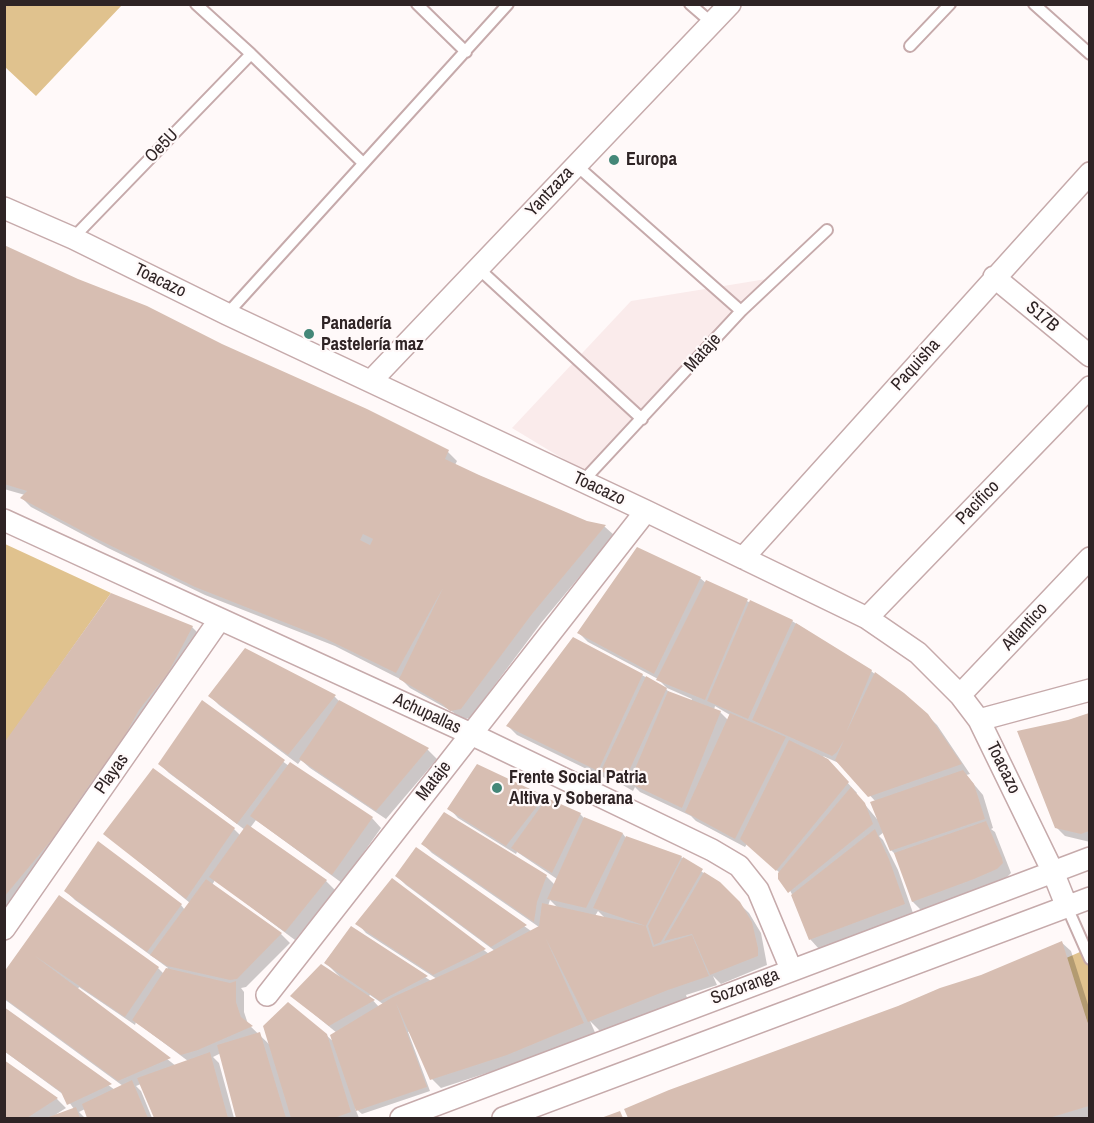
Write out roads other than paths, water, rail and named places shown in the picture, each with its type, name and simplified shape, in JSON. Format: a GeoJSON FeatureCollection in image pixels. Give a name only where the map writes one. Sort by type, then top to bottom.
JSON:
{"type":"FeatureCollection","features":[{"type":"Feature","properties":{"kind":"street","name":"Yantzaza"},"geometry":{"type":"LineString","coordinates":[[371,381],[730,4]]}},
{"type":"Feature","properties":{"kind":"street","name":"Paquisha"},"geometry":{"type":"LineString","coordinates":[[743,558],[1089,173]]}},
{"type":"Feature","properties":{"kind":"street","name":"Toacazo"},"geometry":{"type":"LineString","coordinates":[[4,208],[73,238],[226,314],[583,481],[867,618],[918,652],[960,695],[980,720],[1053,872],[1067,907]]}},
{"type":"Feature","properties":{"kind":"street","name":"S17B"},"geometry":{"type":"LineString","coordinates":[[994,277],[1089,356]]}},
{"type":"Feature","properties":{"kind":"street","name":"Pacifico"},"geometry":{"type":"LineString","coordinates":[[867,618],[1089,387]]}},
{"type":"Feature","properties":{"kind":"street","name":"Mataje"},"geometry":{"type":"LineString","coordinates":[[267,995],[646,511]]}},
{"type":"Feature","properties":{"kind":"street","name":"Achupallas"},"geometry":{"type":"LineString","coordinates":[[4,520],[471,734],[712,850],[739,866],[758,890],[791,969]]}},
{"type":"Feature","properties":{"kind":"street","name":"Atlantico"},"geometry":{"type":"LineString","coordinates":[[960,695],[1089,558]]}},
{"type":"Feature","properties":{"kind":"street","name":"Playas"},"geometry":{"type":"LineString","coordinates":[[4,929],[220,619]]}},
{"type":"Feature","properties":{"kind":"street"},"geometry":{"type":"LineString","coordinates":[[980,720],[1089,690]]}},
{"type":"Feature","properties":{"kind":"street","name":"Sozoranga"},"geometry":{"type":"LineString","coordinates":[[401,1119],[791,969],[1089,858]]}},
{"type":"Feature","properties":{"kind":"street","name":"Sozoranga"},"geometry":{"type":"LineString","coordinates":[[503,1119],[1089,897]]}},
{"type":"Feature","properties":{"kind":"lane"},"geometry":{"type":"LineString","coordinates":[[196,4],[363,163]]}},
{"type":"Feature","properties":{"kind":"lane"},"geometry":{"type":"LineString","coordinates":[[417,4],[466,52]]}},
{"type":"Feature","properties":{"kind":"lane"},"geometry":{"type":"LineString","coordinates":[[226,314],[508,4]]}},
{"type":"Feature","properties":{"kind":"lane"},"geometry":{"type":"LineString","coordinates":[[690,4],[712,23]]}},
{"type":"Feature","properties":{"kind":"lane"},"geometry":{"type":"LineString","coordinates":[[910,46],[950,4]]}},
{"type":"Feature","properties":{"kind":"lane"},"geometry":{"type":"LineString","coordinates":[[1035,4],[1089,54]]}},
{"type":"Feature","properties":{"kind":"lane","name":"Oe5U"},"geometry":{"type":"LineString","coordinates":[[73,238],[251,54]]}},
{"type":"Feature","properties":{"kind":"lane"},"geometry":{"type":"LineString","coordinates":[[576,165],[741,311]]}},
{"type":"Feature","properties":{"kind":"lane","name":"Mataje"},"geometry":{"type":"LineString","coordinates":[[583,481],[741,311],[826,230]]}},
{"type":"Feature","properties":{"kind":"lane"},"geometry":{"type":"LineString","coordinates":[[478,269],[642,419]]}},
{"type":"Feature","properties":{"kind":"lane"},"geometry":{"type":"LineString","coordinates":[[1067,907],[1089,959]]}},
{"type":"Feature","properties":{"kind":"place","name":"Europa"},"geometry":{"type":"Point","coordinates":[614,160]}},
{"type":"Feature","properties":{"kind":"place","name":"Panadería Pastelería maz"},"geometry":{"type":"Point","coordinates":[309,334]}},
{"type":"Feature","properties":{"kind":"place","name":"Frente Social Patria Altiva y Soberana"},"geometry":{"type":"Point","coordinates":[497,788]}}]}
